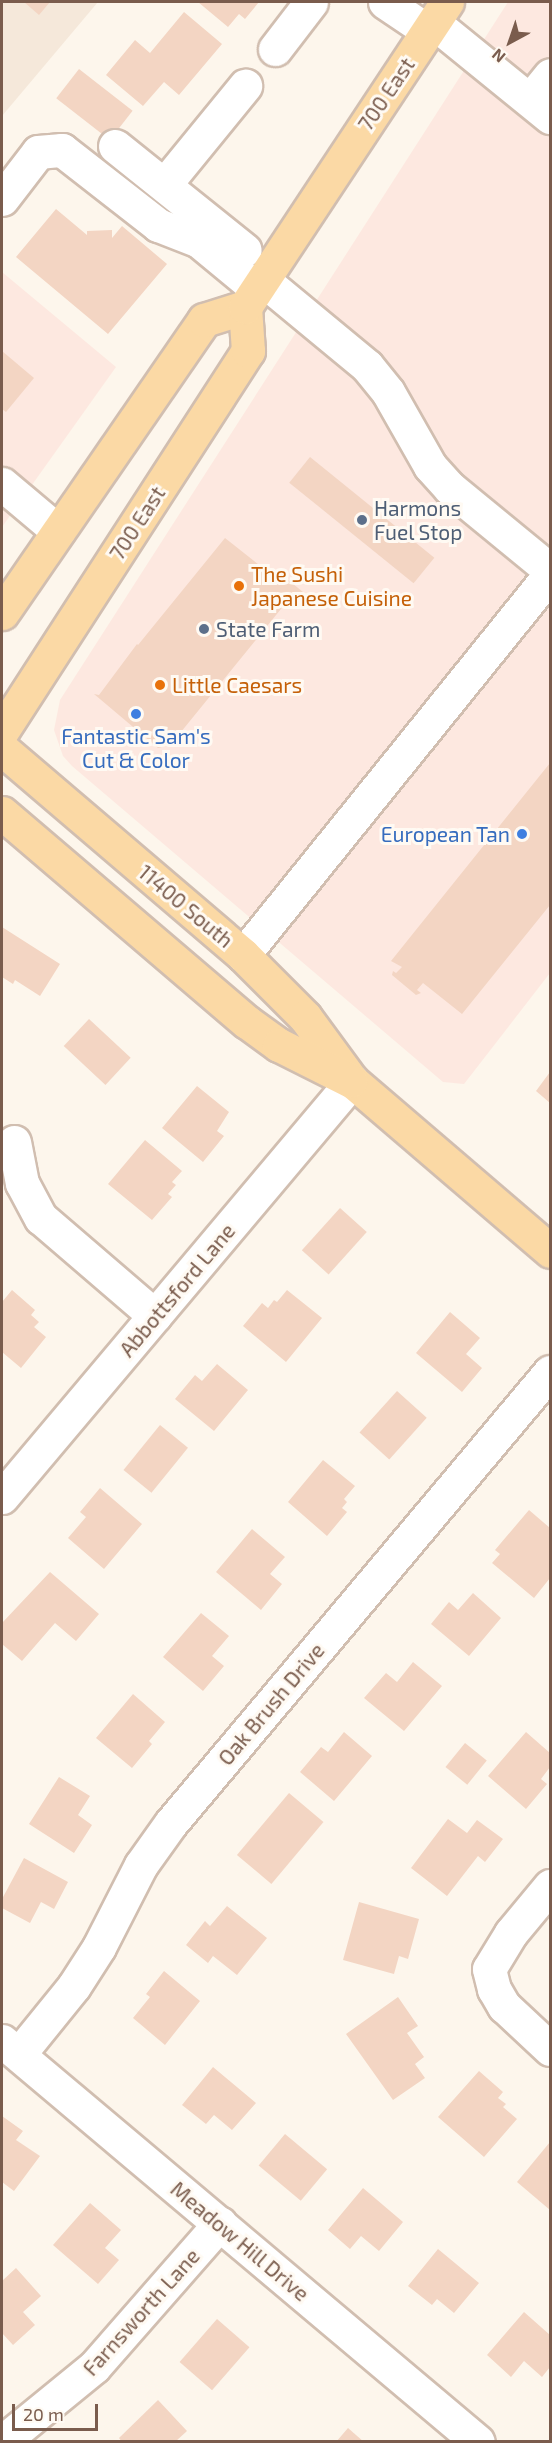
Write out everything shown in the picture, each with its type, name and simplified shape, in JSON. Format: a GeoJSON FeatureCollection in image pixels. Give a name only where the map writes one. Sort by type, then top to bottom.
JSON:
{"type":"FeatureCollection","features":[{"type":"Feature","properties":{"kind":"main road","name":"700 East"},"geometry":{"type":"LineString","coordinates":[[2,731],[248,351],[258,286],[436,18]]}},
{"type":"Feature","properties":{"kind":"main road"},"geometry":{"type":"LineString","coordinates":[[2,613],[204,320],[258,286]]}},
{"type":"Feature","properties":{"kind":"main road","name":"11400 South"},"geometry":{"type":"LineString","coordinates":[[2,749],[243,955],[305,1017],[352,1082],[550,1251]]}},
{"type":"Feature","properties":{"kind":"main road","name":"11400 South"},"geometry":{"type":"LineString","coordinates":[[2,813],[247,1022],[279,1046],[352,1082]]}},
{"type":"Feature","properties":{"kind":"street"},"geometry":{"type":"LineString","coordinates":[[275,49],[311,2]]}},
{"type":"Feature","properties":{"kind":"street"},"geometry":{"type":"LineString","coordinates":[[386,2],[436,18],[540,108],[550,75]]}},
{"type":"Feature","properties":{"kind":"street"},"geometry":{"type":"LineString","coordinates":[[165,184],[244,86]]}},
{"type":"Feature","properties":{"kind":"street"},"geometry":{"type":"LineString","coordinates":[[115,146],[165,184],[258,286]]}},
{"type":"Feature","properties":{"kind":"street"},"geometry":{"type":"LineString","coordinates":[[2,199],[38,152],[63,150],[158,225],[199,241],[367,366],[388,392],[420,451],[445,483],[550,572],[243,955]]}},
{"type":"Feature","properties":{"kind":"street"},"geometry":{"type":"LineString","coordinates":[[2,484],[58,531]]}},
{"type":"Feature","properties":{"kind":"street","name":"Abbottsford Lane"},"geometry":{"type":"LineString","coordinates":[[2,1497],[352,1082]]}},
{"type":"Feature","properties":{"kind":"street"},"geometry":{"type":"LineString","coordinates":[[14,1142],[22,1183],[41,1218],[155,1317]]}},
{"type":"Feature","properties":{"kind":"street","name":"Oak Brush Drive"},"geometry":{"type":"LineString","coordinates":[[10,2048],[74,1986],[99,1947],[141,1865],[171,1823],[550,1372]]}},
{"type":"Feature","properties":{"kind":"street"},"geometry":{"type":"LineString","coordinates":[[550,1886],[511,1933],[489,1969],[494,1989],[504,2006],[550,2049]]}},
{"type":"Feature","properties":{"kind":"street","name":"Meadow Hill Drive"},"geometry":{"type":"LineString","coordinates":[[10,2048],[475,2440]]}},
{"type":"Feature","properties":{"kind":"street","name":"Farnsworth Lane"},"geometry":{"type":"LineString","coordinates":[[2,2442],[94,2367],[220,2223]]}},
{"type":"Feature","properties":{"kind":"shaded area"},"geometry":{"type":"Polygon","coordinates":[[[2,2],[98,2],[2,116],[2,2]]]}},
{"type":"Feature","properties":{"kind":"shaded area"},"geometry":{"type":"Polygon","coordinates":[[[508,2],[550,2],[550,973],[464,1084],[443,1082],[72,766],[63,756],[54,730],[60,700],[508,2]]]}},
{"type":"Feature","properties":{"kind":"shaded area"},"geometry":{"type":"Polygon","coordinates":[[[2,272],[116,367],[2,527],[2,272]]]}},
{"type":"Feature","properties":{"kind":"building"},"geometry":{"type":"Polygon","coordinates":[[[24,2],[50,2],[39,15],[24,2]]]}},
{"type":"Feature","properties":{"kind":"building"},"geometry":{"type":"Polygon","coordinates":[[[198,2],[259,2],[245,19],[239,14],[228,27],[198,2]]]}},
{"type":"Feature","properties":{"kind":"building"},"geometry":{"type":"Polygon","coordinates":[[[184,12],[222,44],[179,95],[164,82],[143,106],[106,75],[135,40],[150,53],[184,12]]]}},
{"type":"Feature","properties":{"kind":"building"},"geometry":{"type":"Polygon","coordinates":[[[79,69],[133,111],[110,140],[56,98],[79,69]]]}},
{"type":"Feature","properties":{"kind":"building"},"geometry":{"type":"Polygon","coordinates":[[[56,209],[87,235],[87,231],[112,230],[112,238],[122,226],[167,264],[108,334],[16,257],[56,209]]]}},
{"type":"Feature","properties":{"kind":"building"},"geometry":{"type":"Polygon","coordinates":[[[2,351],[34,378],[6,412],[2,409],[2,351]]]}},
{"type":"Feature","properties":{"kind":"building","name":"Harmons Fuel Stop"},"geometry":{"type":"Polygon","coordinates":[[[310,457],[434,558],[414,583],[289,483],[310,457]]]}},
{"type":"Feature","properties":{"kind":"building"},"geometry":{"type":"Polygon","coordinates":[[[225,538],[283,584],[287,579],[303,592],[290,607],[285,604],[172,743],[165,737],[159,744],[162,747],[158,748],[94,694],[99,695],[137,644],[225,538]]]}},
{"type":"Feature","properties":{"kind":"building"},"geometry":{"type":"Polygon","coordinates":[[[550,763],[550,905],[462,1014],[423,983],[417,990],[421,993],[416,995],[392,975],[393,971],[396,973],[402,967],[391,961],[550,763]]]}},
{"type":"Feature","properties":{"kind":"building"},"geometry":{"type":"Polygon","coordinates":[[[2,927],[60,964],[40,996],[15,980],[13,984],[2,977],[2,927]]]}},
{"type":"Feature","properties":{"kind":"building"},"geometry":{"type":"Polygon","coordinates":[[[89,1019],[131,1058],[105,1085],[64,1046],[89,1019]]]}},
{"type":"Feature","properties":{"kind":"building"},"geometry":{"type":"Polygon","coordinates":[[[550,1072],[550,1103],[536,1091],[550,1072]]]}},
{"type":"Feature","properties":{"kind":"building"},"geometry":{"type":"Polygon","coordinates":[[[197,1086],[229,1112],[217,1131],[224,1136],[203,1162],[162,1128],[197,1086]]]}},
{"type":"Feature","properties":{"kind":"building"},"geometry":{"type":"Polygon","coordinates":[[[145,1140],[182,1171],[172,1182],[176,1185],[168,1194],[172,1197],[152,1220],[108,1184],[145,1140]]]}},
{"type":"Feature","properties":{"kind":"building"},"geometry":{"type":"Polygon","coordinates":[[[340,1208],[367,1232],[329,1274],[302,1250],[340,1208]]]}},
{"type":"Feature","properties":{"kind":"building"},"geometry":{"type":"Polygon","coordinates":[[[12,1290],[35,1310],[31,1315],[39,1322],[34,1327],[46,1337],[21,1368],[2,1352],[2,1302],[12,1290]]]}},
{"type":"Feature","properties":{"kind":"building"},"geometry":{"type":"Polygon","coordinates":[[[287,1290],[322,1318],[286,1362],[243,1326],[262,1303],[268,1308],[274,1300],[277,1302],[287,1290]]]}},
{"type":"Feature","properties":{"kind":"building"},"geometry":{"type":"Polygon","coordinates":[[[450,1312],[480,1338],[466,1354],[482,1368],[462,1392],[416,1353],[450,1312]]]}},
{"type":"Feature","properties":{"kind":"building"},"geometry":{"type":"Polygon","coordinates":[[[217,1364],[248,1390],[214,1431],[175,1399],[195,1375],[202,1381],[217,1364]]]}},
{"type":"Feature","properties":{"kind":"building"},"geometry":{"type":"Polygon","coordinates":[[[397,1391],[427,1418],[389,1459],[360,1433],[397,1391]]]}},
{"type":"Feature","properties":{"kind":"building"},"geometry":{"type":"Polygon","coordinates":[[[160,1425],[188,1448],[151,1493],[123,1470],[160,1425]]]}},
{"type":"Feature","properties":{"kind":"building"},"geometry":{"type":"Polygon","coordinates":[[[323,1460],[355,1486],[344,1499],[347,1502],[342,1508],[347,1512],[327,1536],[288,1502],[323,1460]]]}},
{"type":"Feature","properties":{"kind":"building"},"geometry":{"type":"Polygon","coordinates":[[[100,1488],[142,1524],[104,1569],[68,1538],[86,1517],[80,1512],[100,1488]]]}},
{"type":"Feature","properties":{"kind":"building"},"geometry":{"type":"Polygon","coordinates":[[[529,1510],[550,1528],[550,1578],[534,1598],[492,1563],[500,1554],[495,1550],[529,1510]]]}},
{"type":"Feature","properties":{"kind":"building"},"geometry":{"type":"Polygon","coordinates":[[[252,1529],[285,1557],[270,1574],[282,1584],[261,1610],[216,1572],[252,1529]]]}},
{"type":"Feature","properties":{"kind":"building"},"geometry":{"type":"Polygon","coordinates":[[[50,1572],[99,1614],[76,1641],[55,1623],[22,1661],[2,1644],[2,1623],[50,1572]]]}},
{"type":"Feature","properties":{"kind":"building"},"geometry":{"type":"Polygon","coordinates":[[[473,1593],[501,1618],[469,1656],[431,1624],[449,1602],[458,1610],[473,1593]]]}},
{"type":"Feature","properties":{"kind":"building"},"geometry":{"type":"Polygon","coordinates":[[[201,1613],[229,1636],[212,1656],[224,1666],[203,1691],[163,1657],[201,1613]]]}},
{"type":"Feature","properties":{"kind":"building"},"geometry":{"type":"Polygon","coordinates":[[[413,1662],[442,1686],[404,1731],[364,1698],[386,1673],[397,1682],[413,1662]]]}},
{"type":"Feature","properties":{"kind":"building"},"geometry":{"type":"Polygon","coordinates":[[[133,1694],[165,1722],[149,1741],[152,1744],[132,1768],[96,1738],[133,1694]]]}},
{"type":"Feature","properties":{"kind":"building"},"geometry":{"type":"Polygon","coordinates":[[[344,1732],[372,1756],[334,1801],[300,1772],[321,1747],[328,1752],[344,1732]]]}},
{"type":"Feature","properties":{"kind":"building"},"geometry":{"type":"Polygon","coordinates":[[[526,1732],[550,1753],[550,1767],[541,1779],[547,1784],[526,1809],[488,1776],[526,1732]]]}},
{"type":"Feature","properties":{"kind":"building"},"geometry":{"type":"Polygon","coordinates":[[[465,1743],[487,1761],[467,1785],[445,1767],[465,1743]]]}},
{"type":"Feature","properties":{"kind":"building"},"geometry":{"type":"Polygon","coordinates":[[[59,1777],[90,1796],[78,1815],[92,1825],[74,1853],[29,1824],[59,1777]]]}},
{"type":"Feature","properties":{"kind":"building"},"geometry":{"type":"Polygon","coordinates":[[[289,1793],[323,1822],[271,1884],[237,1855],[289,1793]]]}},
{"type":"Feature","properties":{"kind":"building"},"geometry":{"type":"Polygon","coordinates":[[[448,1819],[467,1833],[477,1820],[503,1839],[485,1862],[478,1856],[447,1896],[411,1868],[448,1819]]]}},
{"type":"Feature","properties":{"kind":"building"},"geometry":{"type":"Polygon","coordinates":[[[24,1858],[68,1882],[54,1909],[41,1902],[30,1923],[2,1908],[2,1899],[24,1858]]]}},
{"type":"Feature","properties":{"kind":"building"},"geometry":{"type":"Polygon","coordinates":[[[359,1902],[419,1919],[408,1959],[399,1956],[394,1974],[343,1960],[359,1902]]]}},
{"type":"Feature","properties":{"kind":"building"},"geometry":{"type":"Polygon","coordinates":[[[227,1906],[267,1938],[237,1975],[213,1956],[208,1963],[186,1945],[205,1921],[210,1926],[227,1906]]]}},
{"type":"Feature","properties":{"kind":"building"},"geometry":{"type":"Polygon","coordinates":[[[164,1971],[200,2001],[165,2045],[133,2018],[150,1997],[146,1994],[164,1971]]]}},
{"type":"Feature","properties":{"kind":"building"},"geometry":{"type":"Polygon","coordinates":[[[398,1997],[418,2026],[407,2033],[424,2057],[415,2064],[425,2078],[393,2100],[346,2034],[398,1997]]]}},
{"type":"Feature","properties":{"kind":"building"},"geometry":{"type":"Polygon","coordinates":[[[213,2067],[256,2103],[232,2130],[214,2115],[206,2124],[182,2105],[213,2067]]]}},
{"type":"Feature","properties":{"kind":"building"},"geometry":{"type":"Polygon","coordinates":[[[479,2071],[503,2092],[498,2098],[506,2104],[503,2107],[517,2119],[484,2157],[438,2117],[479,2071]]]}},
{"type":"Feature","properties":{"kind":"building"},"geometry":{"type":"Polygon","coordinates":[[[2,2116],[23,2131],[16,2140],[40,2156],[14,2191],[2,2182],[2,2116]]]}},
{"type":"Feature","properties":{"kind":"building"},"geometry":{"type":"Polygon","coordinates":[[[285,2134],[327,2169],[301,2201],[259,2165],[285,2134]]]}},
{"type":"Feature","properties":{"kind":"building"},"geometry":{"type":"Polygon","coordinates":[[[550,2142],[550,2210],[517,2182],[550,2142]]]}},
{"type":"Feature","properties":{"kind":"building"},"geometry":{"type":"Polygon","coordinates":[[[363,2188],[403,2222],[379,2251],[361,2236],[350,2249],[328,2230],[363,2188]]]}},
{"type":"Feature","properties":{"kind":"building"},"geometry":{"type":"Polygon","coordinates":[[[90,2203],[121,2230],[105,2248],[119,2260],[98,2284],[53,2245],[90,2203]]]}},
{"type":"Feature","properties":{"kind":"building"},"geometry":{"type":"Polygon","coordinates":[[[438,2249],[479,2283],[454,2313],[437,2299],[432,2305],[408,2286],[438,2249]]]}},
{"type":"Feature","properties":{"kind":"building"},"geometry":{"type":"Polygon","coordinates":[[[16,2268],[41,2296],[23,2312],[35,2325],[13,2345],[2,2333],[2,2281],[16,2268]]]}},
{"type":"Feature","properties":{"kind":"building"},"geometry":{"type":"Polygon","coordinates":[[[524,2312],[550,2335],[550,2367],[542,2377],[524,2361],[511,2377],[487,2355],[524,2312]]]}},
{"type":"Feature","properties":{"kind":"building"},"geometry":{"type":"Polygon","coordinates":[[[217,2319],[249,2347],[212,2390],[180,2362],[217,2319]]]}},
{"type":"Feature","properties":{"kind":"building"},"geometry":{"type":"Polygon","coordinates":[[[158,2400],[187,2431],[175,2442],[122,2442],[119,2438],[158,2400]]]}},
{"type":"Feature","properties":{"kind":"building"},"geometry":{"type":"Polygon","coordinates":[[[348,2428],[364,2442],[336,2442],[348,2428]]]}},
{"type":"Feature","properties":{"kind":"place","name":"Harmons Fuel Stop"},"geometry":{"type":"Point","coordinates":[362,520]}},
{"type":"Feature","properties":{"kind":"place","name":"The Sushi Japanese Cuisine"},"geometry":{"type":"Point","coordinates":[239,586]}},
{"type":"Feature","properties":{"kind":"place","name":"State Farm"},"geometry":{"type":"Point","coordinates":[204,629]}},
{"type":"Feature","properties":{"kind":"place","name":"Little Caesars"},"geometry":{"type":"Point","coordinates":[160,685]}},
{"type":"Feature","properties":{"kind":"place","name":"Fantastic Sam's Cut & Color"},"geometry":{"type":"Point","coordinates":[136,714]}},
{"type":"Feature","properties":{"kind":"place","name":"European Tan"},"geometry":{"type":"Point","coordinates":[522,834]}}]}
